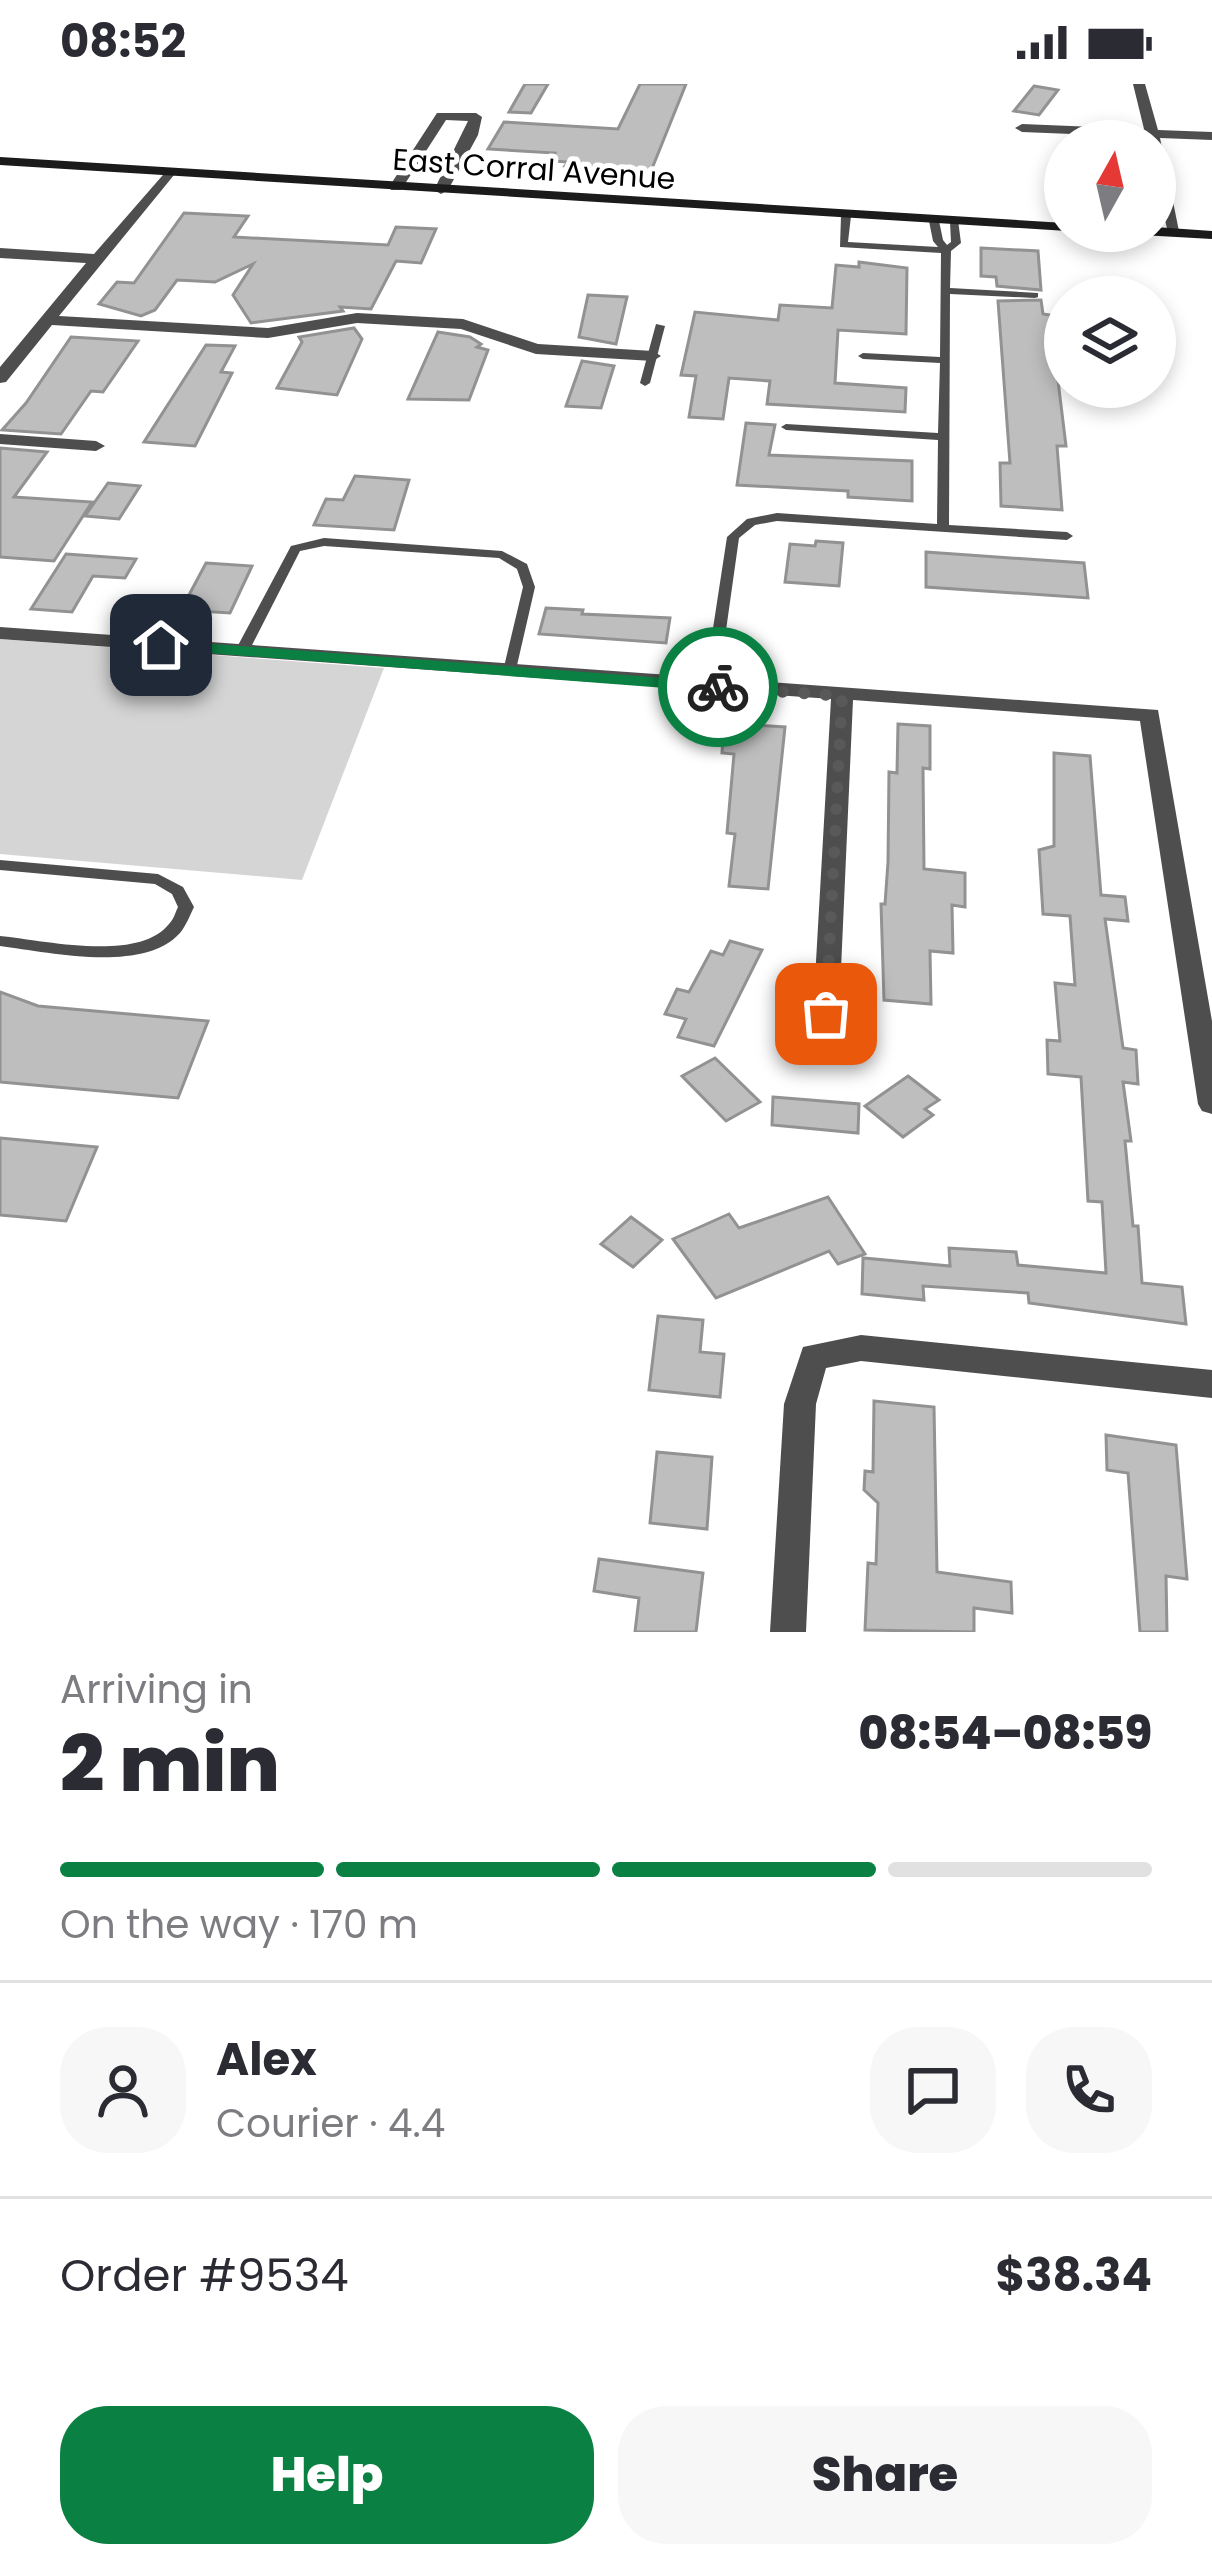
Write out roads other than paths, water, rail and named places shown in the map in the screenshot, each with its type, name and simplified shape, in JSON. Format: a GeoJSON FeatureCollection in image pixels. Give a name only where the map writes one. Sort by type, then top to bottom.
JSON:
{"type":"FeatureCollection","features":[{"type":"Feature","properties":{"kind":"main road","name":"East Corral Avenue"},"geometry":{"type":"LineString","coordinates":[[0,161],[1044,226]]}},
{"type":"Feature","properties":{"kind":"main road"},"geometry":{"type":"LineString","coordinates":[[1176,233],[1212,235]]}},
{"type":"Feature","properties":{"kind":"street"},"geometry":{"type":"LineString","coordinates":[[1138,84],[1148,120]]}},
{"type":"Feature","properties":{"kind":"street"},"geometry":{"type":"LineString","coordinates":[[396,187],[442,116],[476,116],[471,135],[441,190]]}},
{"type":"Feature","properties":{"kind":"street"},"geometry":{"type":"LineString","coordinates":[[1022,128],[1044,130]]}},
{"type":"Feature","properties":{"kind":"street"},"geometry":{"type":"LineString","coordinates":[[1176,138],[1212,136]]}},
{"type":"Feature","properties":{"kind":"street"},"geometry":{"type":"LineString","coordinates":[[0,378],[169,172]]}},
{"type":"Feature","properties":{"kind":"street"},"geometry":{"type":"LineString","coordinates":[[0,254],[97,259]]}},
{"type":"Feature","properties":{"kind":"street"},"geometry":{"type":"LineString","coordinates":[[47,320],[268,333],[357,318],[463,324],[536,349],[652,356]]}},
{"type":"Feature","properties":{"kind":"street"},"geometry":{"type":"LineString","coordinates":[[0,440],[96,446]]}},
{"type":"Feature","properties":{"kind":"street"},"geometry":{"type":"LineString","coordinates":[[0,633],[1150,715],[1212,1104]]}},
{"type":"Feature","properties":{"kind":"street"},"geometry":{"type":"LineString","coordinates":[[826,1014],[842,696]]}},
{"type":"Feature","properties":{"kind":"street"},"geometry":{"type":"LineString","coordinates":[[788,1632],[800,1404],[814,1357],[861,1348],[1212,1384]]}},
{"type":"Feature","properties":{"kind":"lane"},"geometry":{"type":"LineString","coordinates":[[846,216],[843,244],[946,250],[956,243],[955,222]]}},
{"type":"Feature","properties":{"kind":"lane"},"geometry":{"type":"LineString","coordinates":[[934,220],[938,241],[946,250],[943,528]]}},
{"type":"Feature","properties":{"kind":"lane"},"geometry":{"type":"LineString","coordinates":[[946,291],[1035,295]]}},
{"type":"Feature","properties":{"kind":"lane"},"geometry":{"type":"LineString","coordinates":[[645,383],[660,326]]}},
{"type":"Feature","properties":{"kind":"lane"},"geometry":{"type":"LineString","coordinates":[[863,356],[945,361]]}},
{"type":"Feature","properties":{"kind":"lane"},"geometry":{"type":"LineString","coordinates":[[786,428],[944,436]]}},
{"type":"Feature","properties":{"kind":"lane"},"geometry":{"type":"LineString","coordinates":[[712,687],[733,537],[751,522],[777,517],[1066,536]]}},
{"type":"Feature","properties":{"kind":"lane"},"geometry":{"type":"LineString","coordinates":[[242,651],[295,549],[324,542],[368,545],[502,555],[523,567],[529,587],[510,671]]}},
{"type":"Feature","properties":{"kind":"lane"},"geometry":{"type":"LineString","coordinates":[[0,866],[158,879],[178,891],[186,907],[169,936],[136,951],[0,940]]}}]}
